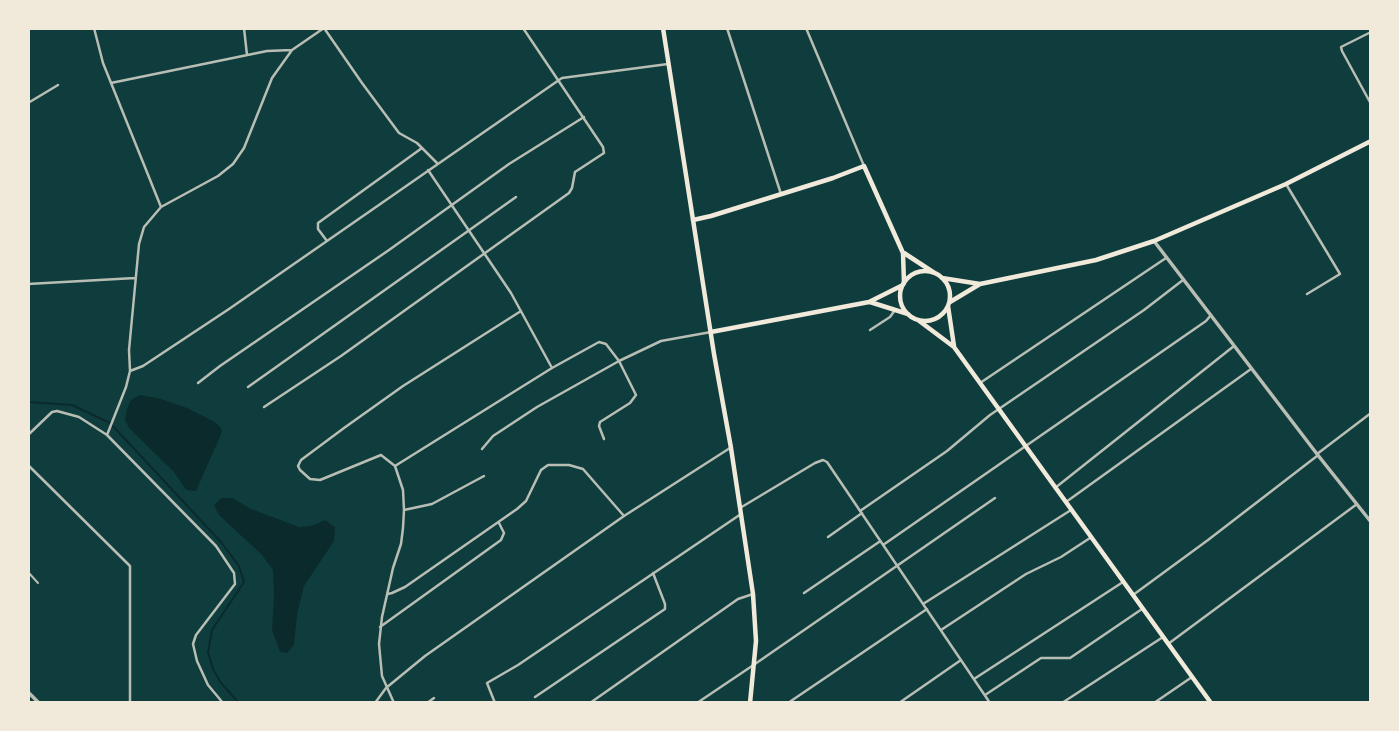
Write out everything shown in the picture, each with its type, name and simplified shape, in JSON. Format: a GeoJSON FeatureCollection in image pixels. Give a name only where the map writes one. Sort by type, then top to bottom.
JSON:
{"type":"FeatureCollection","features":[{"type":"Feature","properties":{"kind":"main road"},"geometry":{"type":"LineString","coordinates":[[663,28],[753,594],[755,664],[750,703]]}},
{"type":"Feature","properties":{"kind":"main road"},"geometry":{"type":"LineString","coordinates":[[948,304],[981,284],[1096,260],[1154,241],[1286,184],[1371,141]]}},
{"type":"Feature","properties":{"kind":"main road"},"geometry":{"type":"LineString","coordinates":[[693,220],[833,178],[864,166],[903,253],[901,300],[908,314]]}},
{"type":"Feature","properties":{"kind":"main road"},"geometry":{"type":"LineString","coordinates":[[903,253],[942,278],[950,294],[943,313],[935,319],[918,320]]}},
{"type":"Feature","properties":{"kind":"main road"},"geometry":{"type":"LineString","coordinates":[[711,332],[869,302],[903,284],[917,273],[933,272]]}},
{"type":"Feature","properties":{"kind":"main road"},"geometry":{"type":"LineString","coordinates":[[942,278],[981,284]]}},
{"type":"Feature","properties":{"kind":"main road"},"geometry":{"type":"LineString","coordinates":[[869,302],[908,314],[954,347],[1210,703]]}},
{"type":"Feature","properties":{"kind":"main road"},"geometry":{"type":"LineString","coordinates":[[948,304],[954,347]]}},
{"type":"Feature","properties":{"kind":"street"},"geometry":{"type":"LineString","coordinates":[[94,28],[101,57],[161,207]]}},
{"type":"Feature","properties":{"kind":"street"},"geometry":{"type":"LineString","coordinates":[[244,28],[247,55]]}},
{"type":"Feature","properties":{"kind":"street"},"geometry":{"type":"LineString","coordinates":[[107,435],[130,371],[129,350],[135,278],[144,227],[161,207],[218,176],[233,164],[244,148],[272,78],[292,50],[324,28],[399,133],[422,148],[437,163]]}},
{"type":"Feature","properties":{"kind":"street"},"geometry":{"type":"LineString","coordinates":[[264,407],[341,356],[569,193],[575,172],[605,152],[523,28]]}},
{"type":"Feature","properties":{"kind":"street"},"geometry":{"type":"LineString","coordinates":[[727,28],[781,194]]}},
{"type":"Feature","properties":{"kind":"street"},"geometry":{"type":"LineString","coordinates":[[806,28],[864,166]]}},
{"type":"Feature","properties":{"kind":"street"},"geometry":{"type":"LineString","coordinates":[[1371,32],[1341,47],[1371,104]]}},
{"type":"Feature","properties":{"kind":"street"},"geometry":{"type":"LineString","coordinates":[[111,83],[267,51],[292,50]]}},
{"type":"Feature","properties":{"kind":"street"},"geometry":{"type":"LineString","coordinates":[[130,371],[154,359],[559,80],[668,64]]}},
{"type":"Feature","properties":{"kind":"street"},"geometry":{"type":"LineString","coordinates":[[28,103],[58,85]]}},
{"type":"Feature","properties":{"kind":"street"},"geometry":{"type":"LineString","coordinates":[[198,383],[527,152],[584,117]]}},
{"type":"Feature","properties":{"kind":"street"},"geometry":{"type":"LineString","coordinates":[[327,241],[318,229],[318,223],[422,148]]}},
{"type":"Feature","properties":{"kind":"street"},"geometry":{"type":"LineString","coordinates":[[428,170],[521,311],[552,369]]}},
{"type":"Feature","properties":{"kind":"street"},"geometry":{"type":"LineString","coordinates":[[1286,184],[1339,274],[1307,294]]}},
{"type":"Feature","properties":{"kind":"street"},"geometry":{"type":"LineString","coordinates":[[248,387],[516,197]]}},
{"type":"Feature","properties":{"kind":"street"},"geometry":{"type":"LineString","coordinates":[[1154,241],[1371,522]]}},
{"type":"Feature","properties":{"kind":"street"},"geometry":{"type":"LineString","coordinates":[[980,383],[1167,258]]}},
{"type":"Feature","properties":{"kind":"street"},"geometry":{"type":"LineString","coordinates":[[28,284],[135,278]]}},
{"type":"Feature","properties":{"kind":"street"},"geometry":{"type":"LineString","coordinates":[[828,537],[999,410],[1184,280]]}},
{"type":"Feature","properties":{"kind":"street"},"geometry":{"type":"LineString","coordinates":[[870,330],[890,317],[895,310]]}},
{"type":"Feature","properties":{"kind":"street"},"geometry":{"type":"LineString","coordinates":[[394,703],[386,688],[380,664],[379,644],[380,627],[401,544],[403,490],[395,466],[379,455],[317,481],[308,478],[298,466],[302,459],[403,386],[521,311]]}},
{"type":"Feature","properties":{"kind":"street"},"geometry":{"type":"LineString","coordinates":[[804,593],[882,543],[1206,321],[1210,315]]}},
{"type":"Feature","properties":{"kind":"street"},"geometry":{"type":"LineString","coordinates":[[482,449],[493,436],[537,407],[619,361],[661,341],[711,332]]}},
{"type":"Feature","properties":{"kind":"street"},"geometry":{"type":"LineString","coordinates":[[395,466],[599,342],[606,344],[619,361],[635,395],[630,403],[600,422],[604,439]]}},
{"type":"Feature","properties":{"kind":"street"},"geometry":{"type":"LineString","coordinates":[[1055,488],[1234,346]]}},
{"type":"Feature","properties":{"kind":"street"},"geometry":{"type":"LineString","coordinates":[[1066,502],[1252,368]]}},
{"type":"Feature","properties":{"kind":"street"},"geometry":{"type":"LineString","coordinates":[[28,435],[52,412],[79,416],[107,435],[216,546],[234,573],[235,584],[196,635],[193,644],[208,685],[223,703]]}},
{"type":"Feature","properties":{"kind":"street"},"geometry":{"type":"LineString","coordinates":[[1133,595],[1371,413]]}},
{"type":"Feature","properties":{"kind":"street"},"geometry":{"type":"LineString","coordinates":[[375,703],[386,688],[425,656],[624,516],[731,447]]}},
{"type":"Feature","properties":{"kind":"street"},"geometry":{"type":"LineString","coordinates":[[740,508],[815,463],[822,460],[830,465],[990,703]]}},
{"type":"Feature","properties":{"kind":"street"},"geometry":{"type":"LineString","coordinates":[[388,594],[405,587],[524,503],[541,470],[550,464],[583,469],[624,516]]}},
{"type":"Feature","properties":{"kind":"street"},"geometry":{"type":"LineString","coordinates":[[28,465],[130,566],[130,703]]}},
{"type":"Feature","properties":{"kind":"street"},"geometry":{"type":"LineString","coordinates":[[404,510],[437,501],[484,475]]}},
{"type":"Feature","properties":{"kind":"street"},"geometry":{"type":"LineString","coordinates":[[696,703],[995,498]]}},
{"type":"Feature","properties":{"kind":"street"},"geometry":{"type":"LineString","coordinates":[[1168,644],[1357,504]]}},
{"type":"Feature","properties":{"kind":"street"},"geometry":{"type":"LineString","coordinates":[[923,604],[1071,510]]}},
{"type":"Feature","properties":{"kind":"street"},"geometry":{"type":"LineString","coordinates":[[495,703],[487,683],[518,665],[741,514]]}},
{"type":"Feature","properties":{"kind":"street"},"geometry":{"type":"LineString","coordinates":[[380,627],[501,540],[504,533],[499,522]]}},
{"type":"Feature","properties":{"kind":"street"},"geometry":{"type":"LineString","coordinates":[[941,631],[1026,573],[1060,557],[1091,537]]}},
{"type":"Feature","properties":{"kind":"street"},"geometry":{"type":"LineString","coordinates":[[535,697],[664,609],[665,604],[653,573]]}},
{"type":"Feature","properties":{"kind":"street"},"geometry":{"type":"LineString","coordinates":[[974,679],[1123,582]]}},
{"type":"Feature","properties":{"kind":"street"},"geometry":{"type":"LineString","coordinates":[[590,703],[738,599],[753,594]]}},
{"type":"Feature","properties":{"kind":"street"},"geometry":{"type":"LineString","coordinates":[[985,695],[1041,658],[1070,658],[1142,608]]}},
{"type":"Feature","properties":{"kind":"street"},"geometry":{"type":"LineString","coordinates":[[788,703],[927,609]]}},
{"type":"Feature","properties":{"kind":"street"},"geometry":{"type":"LineString","coordinates":[[1062,703],[1163,637]]}},
{"type":"Feature","properties":{"kind":"street"},"geometry":{"type":"LineString","coordinates":[[899,703],[961,660]]}},
{"type":"Feature","properties":{"kind":"street"},"geometry":{"type":"LineString","coordinates":[[1154,703],[1192,677]]}},
{"type":"Feature","properties":{"kind":"street"},"geometry":{"type":"LineString","coordinates":[[28,692],[39,703]]}},
{"type":"Feature","properties":{"kind":"street"},"geometry":{"type":"LineString","coordinates":[[427,703],[434,698]]}},
{"type":"Feature","properties":{"kind":"lane"},"geometry":{"type":"LineString","coordinates":[[28,572],[37,583]]}},
{"type":"Feature","properties":{"kind":"water"},"geometry":{"type":"Polygon","coordinates":[[[140,395],[187,408],[215,422],[221,428],[222,432],[196,491],[186,490],[174,472],[129,428],[125,420],[127,409],[131,400],[140,395]]]}},
{"type":"Feature","properties":{"kind":"water"},"geometry":{"type":"Polygon","coordinates":[[[221,498],[232,498],[251,509],[299,527],[311,526],[325,520],[335,527],[334,541],[304,586],[297,614],[294,645],[287,653],[280,652],[272,630],[273,570],[261,554],[219,515],[214,505],[221,498]]]}},
{"type":"Feature","properties":{"kind":"waterway"},"geometry":{"type":"LineString","coordinates":[[28,402],[72,405],[110,423],[221,542],[239,566],[244,582],[212,630],[208,652],[221,683],[239,703]]}}]}
